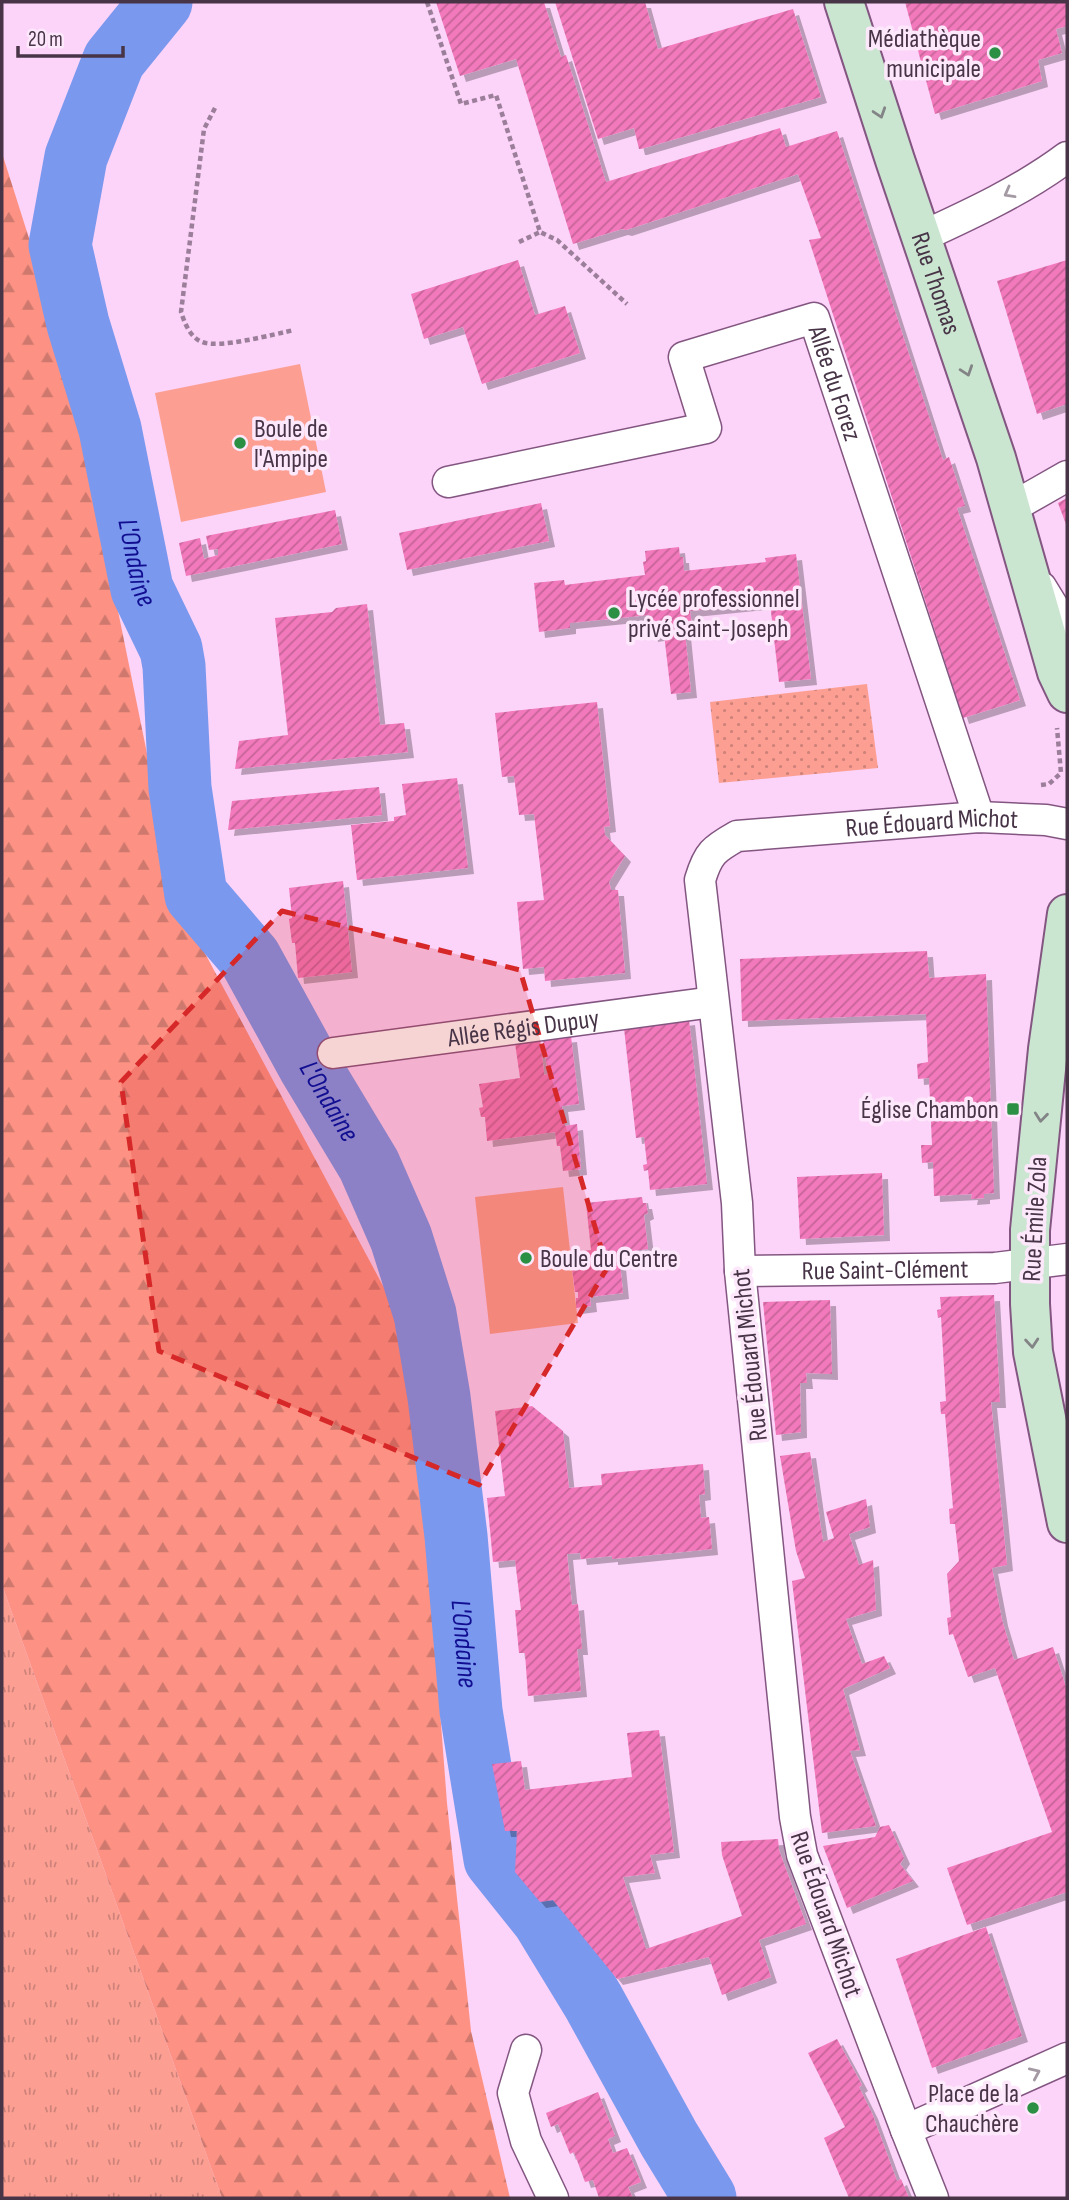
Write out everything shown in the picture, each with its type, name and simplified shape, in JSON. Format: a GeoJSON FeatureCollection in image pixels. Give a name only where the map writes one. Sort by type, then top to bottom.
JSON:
{"type":"FeatureCollection","features":[{"type":"Feature","properties":{"kind":"main road","name":"Rue Thomas"},"geometry":{"type":"LineString","coordinates":[[844,2],[996,458],[1027,566]]}},
{"type":"Feature","properties":{"kind":"main road"},"geometry":{"type":"LineString","coordinates":[[1027,566],[1058,672],[1067,693]]}},
{"type":"Feature","properties":{"kind":"main road","name":"Rue Émile Zola"},"geometry":{"type":"LineString","coordinates":[[1067,914],[1048,1049],[1030,1230],[1033,1352],[1067,1523]]}},
{"type":"Feature","properties":{"kind":"street"},"geometry":{"type":"LineString","coordinates":[[921,237],[959,220],[1046,173],[1067,157]]}},
{"type":"Feature","properties":{"kind":"street","name":"Allée du Forez"},"geometry":{"type":"LineString","coordinates":[[448,481],[706,428],[684,357],[814,318],[979,817]]}},
{"type":"Feature","properties":{"kind":"street"},"geometry":{"type":"LineString","coordinates":[[1011,508],[1067,476]]}},
{"type":"Feature","properties":{"kind":"street"},"geometry":{"type":"LineString","coordinates":[[1027,566],[1067,629]]}},
{"type":"Feature","properties":{"kind":"street","name":"Rue Édouard Michot"},"geometry":{"type":"LineString","coordinates":[[933,2198],[802,1856],[793,1803],[740,1271],[737,1203],[700,880],[705,863],[714,849],[737,836],[979,817],[1046,820],[1067,824]]}},
{"type":"Feature","properties":{"kind":"street","name":"Allée Régis Dupuy"},"geometry":{"type":"LineString","coordinates":[[333,1053],[713,1002]]}},
{"type":"Feature","properties":{"kind":"street","name":"Rue Saint-Clément"},"geometry":{"type":"LineString","coordinates":[[740,1271],[995,1268],[1067,1259]]}},
{"type":"Feature","properties":{"kind":"street"},"geometry":{"type":"LineString","coordinates":[[526,2050],[513,2093],[526,2141],[553,2198]]}},
{"type":"Feature","properties":{"kind":"street"},"geometry":{"type":"LineString","coordinates":[[906,2130],[1067,2058]]}},
{"type":"Feature","properties":{"kind":"path"},"geometry":{"type":"LineString","coordinates":[[427,2],[461,104],[496,95],[540,232],[557,240],[627,304]]}},
{"type":"Feature","properties":{"kind":"path"},"geometry":{"type":"LineString","coordinates":[[215,108],[204,129],[181,312],[187,330],[203,343],[235,343],[294,330]]}},
{"type":"Feature","properties":{"kind":"path"},"geometry":{"type":"LineString","coordinates":[[519,243],[540,232]]}},
{"type":"Feature","properties":{"kind":"highlighted area"},"geometry":{"type":"Polygon","coordinates":[[[282,911],[520,970],[607,1268],[479,1485],[159,1351],[121,1082],[282,911]]]}},
{"type":"Feature","properties":{"kind":"green space"},"geometry":{"type":"Polygon","coordinates":[[[2,153],[66,355],[177,901],[412,1340],[447,1803],[471,2031],[510,2198],[222,2198],[2,1585],[2,153]]]}},
{"type":"Feature","properties":{"kind":"green space","name":"Boule de l'Ampipe"},"geometry":{"type":"Polygon","coordinates":[[[300,364],[326,492],[181,522],[155,393],[300,364]]]}},
{"type":"Feature","properties":{"kind":"green space"},"geometry":{"type":"Polygon","coordinates":[[[867,684],[878,768],[719,783],[710,702],[867,684]]]}},
{"type":"Feature","properties":{"kind":"green space","name":"Boule du Centre"},"geometry":{"type":"Polygon","coordinates":[[[563,1187],[578,1323],[490,1334],[475,1197],[563,1187]]]}},
{"type":"Feature","properties":{"kind":"green space"},"geometry":{"type":"Polygon","coordinates":[[[2,1585],[222,2198],[2,2198],[2,1585]]]}},
{"type":"Feature","properties":{"kind":"building"},"geometry":{"type":"Polygon","coordinates":[[[436,2],[544,2],[561,57],[566,55],[606,182],[780,128],[786,147],[837,131],[943,460],[949,457],[965,506],[957,508],[1020,700],[963,718],[809,240],[821,238],[798,174],[626,230],[573,244],[516,59],[460,76],[436,2]]]}},
{"type":"Feature","properties":{"kind":"building"},"geometry":{"type":"Polygon","coordinates":[[[555,2],[645,2],[658,49],[793,9],[821,97],[641,149],[634,128],[598,139],[555,2]]]}},
{"type":"Feature","properties":{"kind":"building"},"geometry":{"type":"Polygon","coordinates":[[[905,2],[1067,2],[1067,26],[1056,29],[1062,53],[1038,60],[1042,81],[935,114],[905,2]]]}},
{"type":"Feature","properties":{"kind":"building"},"geometry":{"type":"Polygon","coordinates":[[[518,260],[535,315],[565,306],[580,353],[482,384],[463,327],[424,339],[411,294],[518,260]]]}},
{"type":"Feature","properties":{"kind":"building"},"geometry":{"type":"Polygon","coordinates":[[[1067,260],[1067,404],[1037,414],[997,281],[1067,260]]]}},
{"type":"Feature","properties":{"kind":"building"},"geometry":{"type":"Polygon","coordinates":[[[1067,498],[1067,527],[1058,503],[1067,498]]]}},
{"type":"Feature","properties":{"kind":"building"},"geometry":{"type":"Polygon","coordinates":[[[541,503],[549,541],[407,570],[399,533],[541,503]]]}},
{"type":"Feature","properties":{"kind":"building"},"geometry":{"type":"Polygon","coordinates":[[[335,510],[342,544],[186,576],[179,543],[200,538],[204,559],[218,555],[218,549],[209,550],[206,536],[335,510]]]}},
{"type":"Feature","properties":{"kind":"building","name":"Lycée professionnel privé Saint-Joseph"},"geometry":{"type":"Polygon","coordinates":[[[679,547],[684,571],[766,562],[765,558],[796,554],[811,679],[779,682],[770,603],[690,611],[693,631],[685,632],[691,692],[671,694],[664,634],[652,636],[649,615],[570,623],[570,628],[539,632],[534,583],[564,580],[565,585],[645,575],[645,551],[679,547]]]}},
{"type":"Feature","properties":{"kind":"building"},"geometry":{"type":"Polygon","coordinates":[[[367,604],[380,725],[404,723],[408,752],[235,769],[239,741],[288,735],[275,618],[332,612],[336,608],[367,604]]]}},
{"type":"Feature","properties":{"kind":"building"},"geometry":{"type":"Polygon","coordinates":[[[597,702],[610,826],[604,827],[605,835],[625,856],[609,882],[611,890],[618,890],[625,973],[545,981],[544,967],[523,969],[517,902],[544,900],[534,814],[519,815],[514,776],[502,777],[495,713],[597,702]]]}},
{"type":"Feature","properties":{"kind":"building"},"geometry":{"type":"Polygon","coordinates":[[[457,778],[468,868],[357,880],[351,825],[394,821],[394,817],[406,815],[402,784],[457,778]]]}},
{"type":"Feature","properties":{"kind":"building"},"geometry":{"type":"Polygon","coordinates":[[[379,787],[382,815],[228,830],[232,801],[379,787]]]}},
{"type":"Feature","properties":{"kind":"building"},"geometry":{"type":"Polygon","coordinates":[[[343,881],[352,972],[298,978],[295,943],[292,943],[289,919],[292,918],[289,888],[343,881]]]}},
{"type":"Feature","properties":{"kind":"building"},"geometry":{"type":"Polygon","coordinates":[[[927,951],[929,978],[986,974],[994,1193],[984,1194],[984,1198],[971,1199],[972,1194],[934,1196],[933,1162],[922,1163],[921,1145],[932,1145],[929,1078],[918,1079],[917,1064],[928,1062],[926,1014],[742,1021],[740,959],[927,951]]]}},
{"type":"Feature","properties":{"kind":"building"},"geometry":{"type":"Polygon","coordinates":[[[689,1019],[707,1184],[650,1190],[648,1170],[644,1171],[643,1165],[647,1164],[644,1137],[636,1138],[624,1028],[689,1019]]]}},
{"type":"Feature","properties":{"kind":"building"},"geometry":{"type":"Polygon","coordinates":[[[571,1036],[579,1104],[562,1106],[565,1126],[577,1124],[581,1169],[563,1171],[555,1132],[487,1141],[485,1117],[481,1117],[479,1108],[483,1107],[479,1084],[520,1078],[515,1043],[540,1040],[544,1075],[548,1074],[543,1039],[571,1036]]]}},
{"type":"Feature","properties":{"kind":"building"},"geometry":{"type":"Polygon","coordinates":[[[882,1173],[884,1235],[800,1239],[797,1177],[882,1173]]]}},
{"type":"Feature","properties":{"kind":"building"},"geometry":{"type":"Polygon","coordinates":[[[642,1197],[648,1213],[644,1215],[648,1249],[619,1253],[623,1293],[590,1297],[591,1306],[576,1308],[578,1292],[575,1292],[570,1253],[591,1250],[586,1203],[642,1197]]]}},
{"type":"Feature","properties":{"kind":"building"},"geometry":{"type":"Polygon","coordinates":[[[994,1295],[1000,1402],[991,1402],[1007,1565],[992,1568],[1002,1620],[1014,1660],[1053,1647],[1067,1690],[1067,1892],[967,1925],[947,1868],[1052,1832],[995,1668],[968,1677],[953,1634],[949,1635],[947,1618],[951,1617],[947,1574],[959,1561],[955,1524],[950,1524],[949,1509],[953,1508],[945,1414],[941,1414],[940,1402],[946,1401],[941,1317],[938,1318],[937,1310],[941,1309],[940,1297],[994,1295]]]}},
{"type":"Feature","properties":{"kind":"building"},"geometry":{"type":"Polygon","coordinates":[[[830,1300],[832,1374],[806,1373],[807,1383],[800,1383],[801,1432],[776,1435],[763,1302],[830,1300]]]}},
{"type":"Feature","properties":{"kind":"building"},"geometry":{"type":"Polygon","coordinates":[[[532,1406],[563,1431],[569,1488],[602,1485],[601,1474],[703,1464],[705,1494],[699,1495],[701,1518],[709,1517],[712,1549],[612,1559],[612,1556],[581,1559],[580,1553],[567,1554],[572,1605],[578,1604],[582,1649],[577,1649],[581,1691],[528,1696],[525,1653],[519,1653],[515,1610],[521,1610],[515,1560],[493,1562],[487,1498],[505,1496],[495,1411],[532,1406]]]}},
{"type":"Feature","properties":{"kind":"building"},"geometry":{"type":"Polygon","coordinates":[[[810,1452],[823,1542],[834,1538],[826,1512],[866,1499],[870,1527],[849,1534],[859,1565],[873,1560],[876,1610],[846,1619],[862,1664],[884,1656],[890,1668],[843,1689],[860,1750],[850,1751],[876,1826],[822,1833],[792,1581],[805,1578],[796,1551],[780,1456],[810,1452]]]}},
{"type":"Feature","properties":{"kind":"building"},"geometry":{"type":"Polygon","coordinates":[[[659,1730],[674,1852],[650,1855],[655,1873],[623,1877],[646,1949],[742,1916],[722,1855],[721,1842],[778,1839],[779,1850],[806,1924],[759,1940],[771,1977],[722,1995],[709,1957],[617,1979],[553,1900],[540,1902],[515,1872],[517,1831],[505,1831],[492,1764],[521,1761],[525,1790],[632,1777],[627,1733],[659,1730]]]}},
{"type":"Feature","properties":{"kind":"building"},"geometry":{"type":"Polygon","coordinates":[[[889,1825],[904,1858],[900,1864],[913,1881],[847,1908],[823,1846],[875,1837],[880,1827],[889,1825]]]}},
{"type":"Feature","properties":{"kind":"building"},"geometry":{"type":"Polygon","coordinates":[[[986,1927],[1022,2036],[932,2068],[896,1959],[986,1927]]]}},
{"type":"Feature","properties":{"kind":"building"},"geometry":{"type":"Polygon","coordinates":[[[837,2039],[862,2085],[859,2087],[872,2113],[897,2181],[901,2179],[909,2198],[849,2198],[824,2138],[845,2127],[808,2053],[837,2039]]]}},
{"type":"Feature","properties":{"kind":"building"},"geometry":{"type":"Polygon","coordinates":[[[598,2092],[615,2136],[608,2139],[613,2153],[627,2148],[641,2182],[628,2187],[633,2198],[599,2198],[593,2180],[585,2182],[574,2152],[570,2154],[558,2124],[551,2127],[546,2113],[598,2092]]]}},
{"type":"Feature","properties":{"kind":"waterway","name":"L'Ondaine"},"geometry":{"type":"LineString","coordinates":[[161,2],[114,60],[76,157],[60,245],[78,324],[110,429],[142,589],[171,649],[180,788],[196,895],[250,958],[310,1067],[369,1165],[401,1238],[425,1314],[439,1397],[456,1536],[471,1711],[495,1859],[543,1919],[705,2198]]}},
{"type":"Feature","properties":{"kind":"place","name":"Médiathèque municipale"},"geometry":{"type":"Point","coordinates":[995,53]}},
{"type":"Feature","properties":{"kind":"place","name":"Boule de l'Ampipe"},"geometry":{"type":"Point","coordinates":[240,443]}},
{"type":"Feature","properties":{"kind":"place","name":"Lycée professionnel privé Saint-Joseph"},"geometry":{"type":"Point","coordinates":[614,613]}},
{"type":"Feature","properties":{"kind":"place","name":"Église Chambon"},"geometry":{"type":"Point","coordinates":[1013,1109]}},
{"type":"Feature","properties":{"kind":"place","name":"Boule du Centre"},"geometry":{"type":"Point","coordinates":[526,1258]}},
{"type":"Feature","properties":{"kind":"place","name":"Place de la Chauchère"},"geometry":{"type":"Point","coordinates":[1033,2108]}}]}
